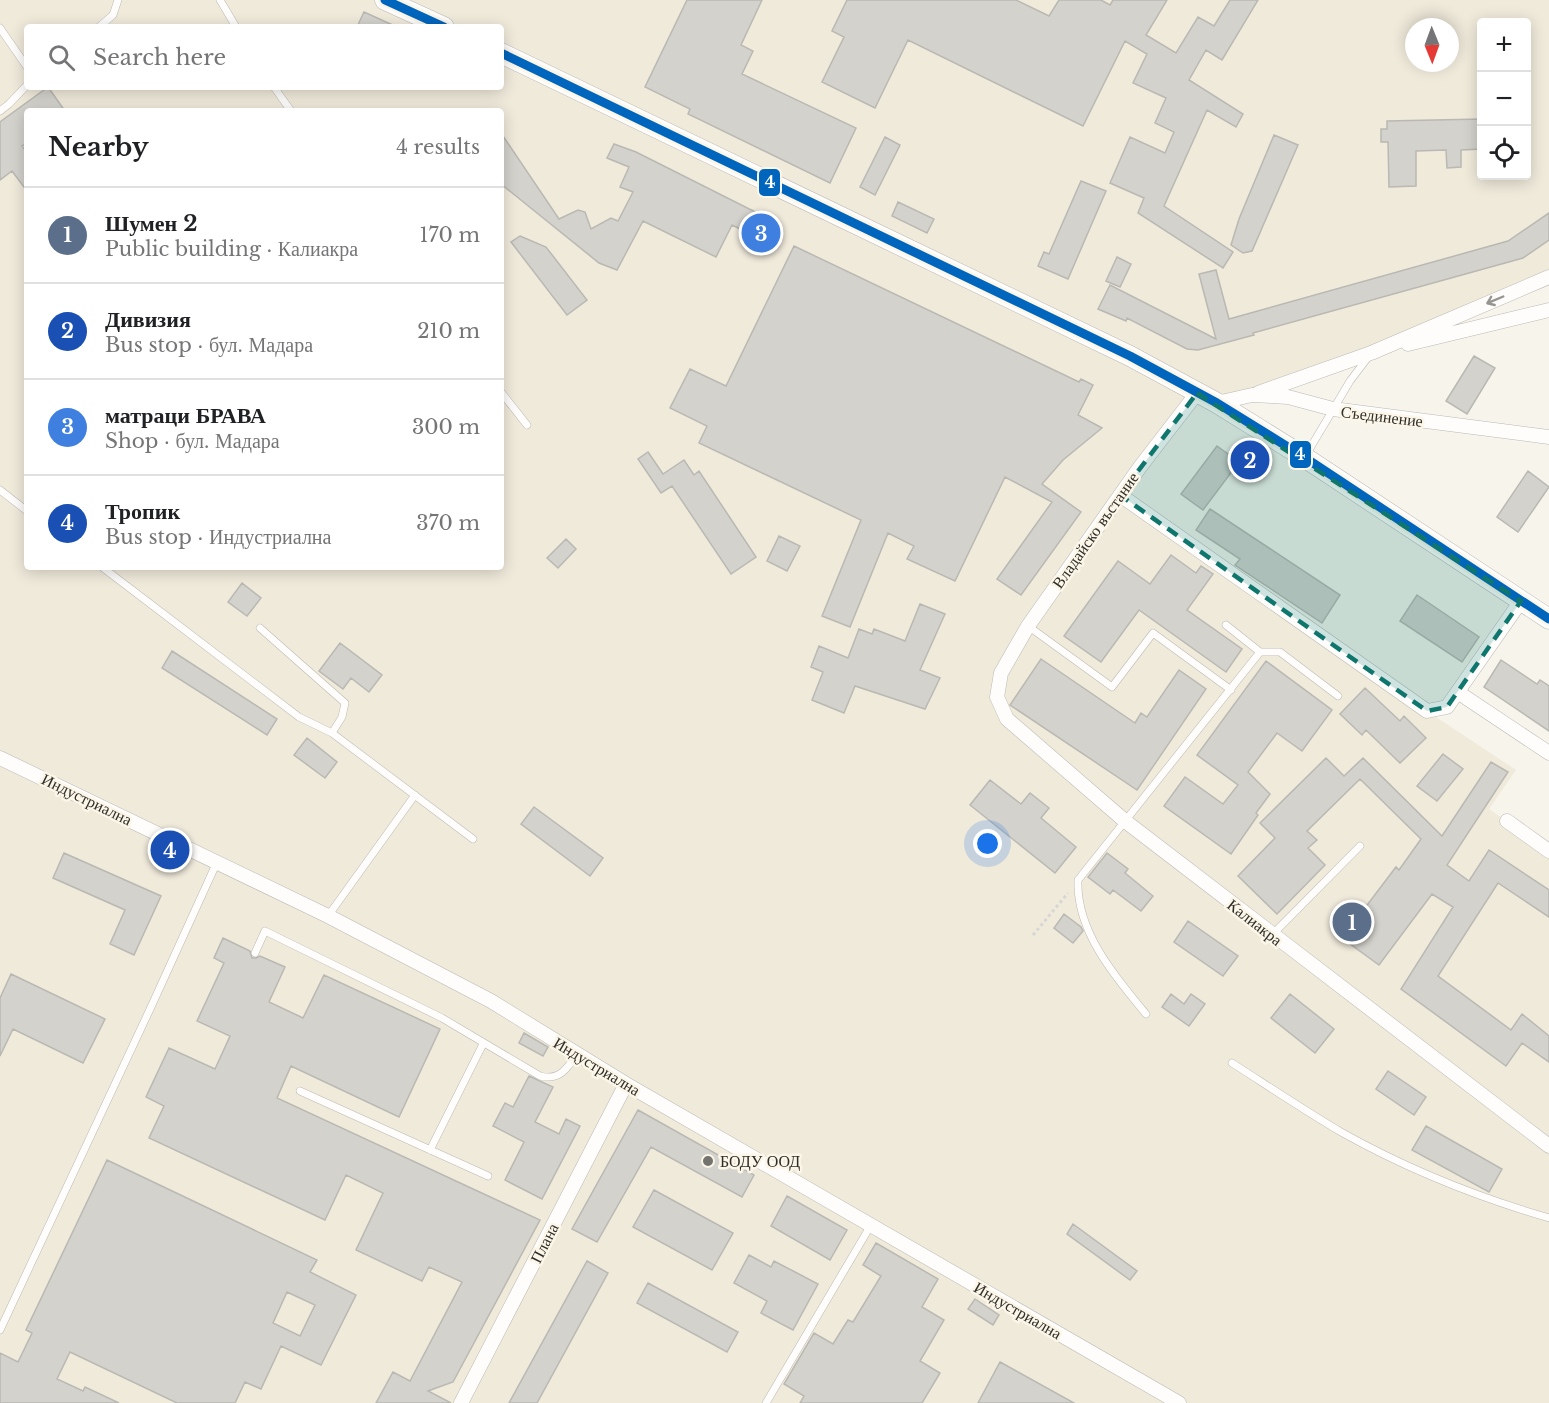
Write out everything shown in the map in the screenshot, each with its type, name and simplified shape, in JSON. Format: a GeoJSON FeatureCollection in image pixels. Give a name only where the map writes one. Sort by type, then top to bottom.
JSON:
{"type":"FeatureCollection","features":[{"type":"Feature","properties":{"kind":"main road"},"geometry":{"type":"LineString","coordinates":[[385,0],[437,24]]}},
{"type":"Feature","properties":{"kind":"main road"},"geometry":{"type":"LineString","coordinates":[[504,54],[1130,356],[1217,403],[1304,457],[1549,619]]}},
{"type":"Feature","properties":{"kind":"street"},"geometry":{"type":"LineString","coordinates":[[1252,395],[1371,352],[1549,277]]}},
{"type":"Feature","properties":{"kind":"street"},"geometry":{"type":"LineString","coordinates":[[1371,352],[1549,310]]}},
{"type":"Feature","properties":{"kind":"street","name":"Владайско въстание"},"geometry":{"type":"LineString","coordinates":[[1001,673],[1028,626],[1120,495],[1197,393]]}},
{"type":"Feature","properties":{"kind":"street","name":"Съединение"},"geometry":{"type":"LineString","coordinates":[[1217,403],[1252,395],[1288,397],[1333,409],[1549,437]]}},
{"type":"Feature","properties":{"kind":"street"},"geometry":{"type":"LineString","coordinates":[[1120,495],[1427,711],[1447,707],[1459,693],[1521,601]]}},
{"type":"Feature","properties":{"kind":"street","name":"Калиакра"},"geometry":{"type":"LineString","coordinates":[[1001,673],[997,697],[1007,719],[1125,821],[1549,1146]]}},
{"type":"Feature","properties":{"kind":"street"},"geometry":{"type":"LineString","coordinates":[[1459,693],[1549,753]]}},
{"type":"Feature","properties":{"kind":"street","name":"Индустриална"},"geometry":{"type":"LineString","coordinates":[[0,758],[328,916],[491,1001],[626,1084],[1179,1403]]}},
{"type":"Feature","properties":{"kind":"street"},"geometry":{"type":"LineString","coordinates":[[1507,821],[1549,851]]}},
{"type":"Feature","properties":{"kind":"street","name":"Плана"},"geometry":{"type":"LineString","coordinates":[[461,1403],[626,1084]]}},
{"type":"Feature","properties":{"kind":"lane"},"geometry":{"type":"LineString","coordinates":[[102,24],[113,15],[118,0]]}},
{"type":"Feature","properties":{"kind":"lane"},"geometry":{"type":"LineString","coordinates":[[220,0],[234,24]]}},
{"type":"Feature","properties":{"kind":"lane"},"geometry":{"type":"LineString","coordinates":[[0,28],[24,63]]}},
{"type":"Feature","properties":{"kind":"lane"},"geometry":{"type":"LineString","coordinates":[[0,111],[24,88]]}},
{"type":"Feature","properties":{"kind":"lane"},"geometry":{"type":"LineString","coordinates":[[276,90],[289,108]]}},
{"type":"Feature","properties":{"kind":"lane"},"geometry":{"type":"LineString","coordinates":[[1304,457],[1350,381],[1371,352]]}},
{"type":"Feature","properties":{"kind":"lane"},"geometry":{"type":"LineString","coordinates":[[504,396],[527,425]]}},
{"type":"Feature","properties":{"kind":"lane"},"geometry":{"type":"LineString","coordinates":[[0,490],[24,509]]}},
{"type":"Feature","properties":{"kind":"lane"},"geometry":{"type":"LineString","coordinates":[[106,570],[299,717],[332,733],[473,840]]}},
{"type":"Feature","properties":{"kind":"lane"},"geometry":{"type":"LineString","coordinates":[[1226,625],[1260,652],[1280,652],[1338,696]]}},
{"type":"Feature","properties":{"kind":"lane"},"geometry":{"type":"LineString","coordinates":[[1028,626],[1112,687],[1153,633],[1231,690]]}},
{"type":"Feature","properties":{"kind":"lane"},"geometry":{"type":"LineString","coordinates":[[260,628],[345,703],[342,717],[332,733]]}},
{"type":"Feature","properties":{"kind":"lane"},"geometry":{"type":"LineString","coordinates":[[1146,1014],[1115,977],[1092,939],[1080,903],[1078,880],[1260,652]]}},
{"type":"Feature","properties":{"kind":"lane"},"geometry":{"type":"LineString","coordinates":[[328,916],[415,795]]}},
{"type":"Feature","properties":{"kind":"lane"},"geometry":{"type":"LineString","coordinates":[[1272,935],[1360,846]]}},
{"type":"Feature","properties":{"kind":"lane"},"geometry":{"type":"LineString","coordinates":[[0,1330],[217,862]]}},
{"type":"Feature","properties":{"kind":"lane"},"geometry":{"type":"LineString","coordinates":[[255,953],[265,931],[442,1018],[483,1044],[546,1078],[566,1071],[577,1054]]}},
{"type":"Feature","properties":{"kind":"lane"},"geometry":{"type":"LineString","coordinates":[[430,1150],[483,1044]]}},
{"type":"Feature","properties":{"kind":"lane"},"geometry":{"type":"LineString","coordinates":[[1232,1063],[1342,1132],[1406,1165],[1493,1202],[1549,1218]]}},
{"type":"Feature","properties":{"kind":"lane"},"geometry":{"type":"LineString","coordinates":[[300,1091],[488,1176]]}},
{"type":"Feature","properties":{"kind":"lane"},"geometry":{"type":"LineString","coordinates":[[766,1403],[871,1225]]}},
{"type":"Feature","properties":{"kind":"path"},"geometry":{"type":"LineString","coordinates":[[1033,935],[1078,880]]}},
{"type":"Feature","properties":{"kind":"highlighted area"},"geometry":{"type":"Polygon","coordinates":[[[1197,393],[1521,601],[1447,707],[1427,711],[1120,495],[1197,393]]]}},
{"type":"Feature","properties":{"kind":"shaded area"},"geometry":{"type":"Polygon","coordinates":[[[0,0],[1549,0],[1549,277],[1371,353],[1217,403],[1197,393],[1120,495],[1427,711],[1516,770],[1489,809],[1549,851],[1549,1403],[0,1403],[0,0]]]}},
{"type":"Feature","properties":{"kind":"building"},"geometry":{"type":"Polygon","coordinates":[[[687,0],[762,0],[741,45],[753,51],[742,74],[856,128],[830,183],[688,114],[690,109],[645,87],[687,0]]]}},
{"type":"Feature","properties":{"kind":"building"},"geometry":{"type":"Polygon","coordinates":[[[847,0],[1016,0],[1049,16],[1059,0],[1101,0],[1110,5],[1113,0],[1167,0],[1146,35],[1176,53],[1198,17],[1214,26],[1230,0],[1258,0],[1222,60],[1206,50],[1189,80],[1243,114],[1236,127],[1207,110],[1164,206],[1233,252],[1223,268],[1138,213],[1144,198],[1110,183],[1130,137],[1165,153],[1174,132],[1155,123],[1166,98],[1133,83],[1147,54],[1125,41],[1083,126],[908,40],[875,108],[822,82],[844,37],[832,31],[847,0]]]}},
{"type":"Feature","properties":{"kind":"building"},"geometry":{"type":"Polygon","coordinates":[[[364,12],[390,24],[358,24],[364,12]]]}},
{"type":"Feature","properties":{"kind":"building"},"geometry":{"type":"Polygon","coordinates":[[[44,90],[50,90],[63,108],[24,108],[24,145],[22,146],[24,149],[24,187],[12,171],[0,180],[0,122],[44,90]]]}},
{"type":"Feature","properties":{"kind":"building"},"geometry":{"type":"Polygon","coordinates":[[[1477,119],[1477,149],[1461,150],[1461,167],[1447,168],[1446,150],[1416,151],[1416,186],[1389,187],[1388,142],[1381,142],[1381,129],[1387,129],[1387,121],[1477,119]]]}},
{"type":"Feature","properties":{"kind":"building"},"geometry":{"type":"Polygon","coordinates":[[[1274,135],[1298,145],[1252,251],[1243,253],[1231,245],[1239,219],[1274,135]]]}},
{"type":"Feature","properties":{"kind":"building"},"geometry":{"type":"Polygon","coordinates":[[[504,137],[559,219],[578,210],[585,212],[591,229],[611,218],[618,221],[633,192],[620,187],[629,167],[607,158],[614,144],[636,152],[779,224],[769,243],[732,225],[716,257],[643,221],[617,270],[599,263],[504,186],[504,137]]]}},
{"type":"Feature","properties":{"kind":"building"},"geometry":{"type":"Polygon","coordinates":[[[885,137],[900,145],[875,195],[860,187],[885,137]]]}},
{"type":"Feature","properties":{"kind":"building"},"geometry":{"type":"Polygon","coordinates":[[[1081,181],[1106,191],[1068,279],[1038,266],[1044,252],[1049,254],[1081,181]]]}},
{"type":"Feature","properties":{"kind":"building"},"geometry":{"type":"Polygon","coordinates":[[[898,202],[934,219],[927,233],[892,216],[898,202]]]}},
{"type":"Feature","properties":{"kind":"building"},"geometry":{"type":"Polygon","coordinates":[[[1549,213],[1549,240],[1523,258],[1198,350],[1187,349],[1127,318],[1126,321],[1098,309],[1110,285],[1216,339],[1199,274],[1216,270],[1229,319],[1508,241],[1549,213]]]}},
{"type":"Feature","properties":{"kind":"building"},"geometry":{"type":"Polygon","coordinates":[[[520,236],[546,247],[587,300],[567,315],[511,242],[520,236]]]}},
{"type":"Feature","properties":{"kind":"building"},"geometry":{"type":"Polygon","coordinates":[[[794,246],[1079,382],[1081,379],[1093,385],[1078,415],[1102,428],[1063,460],[1042,484],[1081,512],[1021,595],[997,579],[1052,502],[1005,477],[955,581],[907,559],[914,546],[888,533],[850,627],[822,616],[861,520],[699,443],[707,426],[670,408],[690,369],[726,386],[794,246]]]}},
{"type":"Feature","properties":{"kind":"building"},"geometry":{"type":"Polygon","coordinates":[[[1117,257],[1131,264],[1120,287],[1106,281],[1117,257]]]}},
{"type":"Feature","properties":{"kind":"building"},"geometry":{"type":"Polygon","coordinates":[[[1474,356],[1495,368],[1467,414],[1446,401],[1474,356]]]}},
{"type":"Feature","properties":{"kind":"building"},"geometry":{"type":"Polygon","coordinates":[[[1217,446],[1239,462],[1203,510],[1181,494],[1217,446]]]}},
{"type":"Feature","properties":{"kind":"building"},"geometry":{"type":"Polygon","coordinates":[[[648,452],[663,474],[684,460],[694,475],[699,471],[756,557],[731,574],[672,486],[661,493],[638,459],[648,452]]]}},
{"type":"Feature","properties":{"kind":"building"},"geometry":{"type":"Polygon","coordinates":[[[1528,471],[1549,487],[1518,532],[1497,517],[1528,471]]]}},
{"type":"Feature","properties":{"kind":"building"},"geometry":{"type":"Polygon","coordinates":[[[1210,509],[1340,595],[1322,623],[1235,565],[1240,559],[1196,530],[1210,509]]]}},
{"type":"Feature","properties":{"kind":"building"},"geometry":{"type":"Polygon","coordinates":[[[779,536],[800,546],[787,571],[767,561],[779,536]]]}},
{"type":"Feature","properties":{"kind":"building"},"geometry":{"type":"Polygon","coordinates":[[[566,539],[576,549],[558,568],[547,558],[566,539]]]}},
{"type":"Feature","properties":{"kind":"building"},"geometry":{"type":"Polygon","coordinates":[[[1171,555],[1196,573],[1201,566],[1213,574],[1187,610],[1242,649],[1226,672],[1139,610],[1101,662],[1064,636],[1118,561],[1150,584],[1171,555]]]}},
{"type":"Feature","properties":{"kind":"building"},"geometry":{"type":"Polygon","coordinates":[[[242,583],[261,598],[247,616],[228,602],[242,583]]]}},
{"type":"Feature","properties":{"kind":"building"},"geometry":{"type":"Polygon","coordinates":[[[1417,595],[1479,637],[1462,662],[1400,621],[1417,595]]]}},
{"type":"Feature","properties":{"kind":"building"},"geometry":{"type":"Polygon","coordinates":[[[920,604],[945,614],[920,670],[940,678],[925,709],[855,686],[844,713],[812,700],[823,672],[811,667],[819,646],[848,658],[859,629],[872,634],[874,629],[905,641],[920,604]]]}},
{"type":"Feature","properties":{"kind":"building"},"geometry":{"type":"Polygon","coordinates":[[[340,643],[382,675],[369,692],[351,678],[343,689],[319,671],[340,643]]]}},
{"type":"Feature","properties":{"kind":"building"},"geometry":{"type":"Polygon","coordinates":[[[172,651],[277,719],[267,735],[162,668],[172,651]]]}},
{"type":"Feature","properties":{"kind":"building"},"geometry":{"type":"Polygon","coordinates":[[[1041,659],[1135,723],[1141,713],[1147,717],[1179,670],[1206,689],[1137,790],[1010,705],[1041,659]]]}},
{"type":"Feature","properties":{"kind":"building"},"geometry":{"type":"Polygon","coordinates":[[[1501,660],[1537,684],[1540,680],[1549,686],[1549,731],[1484,687],[1501,660]]]}},
{"type":"Feature","properties":{"kind":"building"},"geometry":{"type":"Polygon","coordinates":[[[1266,661],[1332,710],[1302,751],[1277,733],[1248,772],[1270,794],[1231,854],[1164,806],[1185,777],[1223,804],[1238,785],[1197,755],[1266,661]]]}},
{"type":"Feature","properties":{"kind":"building"},"geometry":{"type":"Polygon","coordinates":[[[1365,688],[1400,721],[1404,716],[1426,738],[1400,763],[1366,730],[1362,735],[1340,714],[1365,688]]]}},
{"type":"Feature","properties":{"kind":"building"},"geometry":{"type":"Polygon","coordinates":[[[307,738],[337,762],[325,778],[294,755],[307,738]]]}},
{"type":"Feature","properties":{"kind":"building"},"geometry":{"type":"Polygon","coordinates":[[[1443,754],[1463,769],[1437,801],[1417,786],[1443,754]]]}},
{"type":"Feature","properties":{"kind":"building"},"geometry":{"type":"Polygon","coordinates":[[[1326,758],[1344,776],[1363,758],[1442,836],[1491,762],[1508,772],[1447,865],[1469,881],[1489,850],[1549,890],[1549,917],[1498,883],[1438,976],[1511,1030],[1522,1014],[1549,1036],[1549,1062],[1522,1043],[1506,1066],[1401,989],[1453,907],[1432,894],[1379,965],[1342,938],[1396,867],[1399,870],[1421,839],[1360,779],[1307,831],[1317,840],[1308,848],[1325,865],[1277,914],[1238,876],[1275,838],[1260,823],[1326,758]]]}},
{"type":"Feature","properties":{"kind":"building"},"geometry":{"type":"Polygon","coordinates":[[[990,780],[1021,804],[1030,793],[1049,808],[1041,818],[1076,847],[1055,873],[970,805],[990,780]]]}},
{"type":"Feature","properties":{"kind":"building"},"geometry":{"type":"Polygon","coordinates":[[[534,807],[603,858],[590,876],[521,824],[534,807]]]}},
{"type":"Feature","properties":{"kind":"building"},"geometry":{"type":"Polygon","coordinates":[[[64,853],[161,896],[134,955],[110,944],[125,910],[53,878],[64,853]]]}},
{"type":"Feature","properties":{"kind":"building"},"geometry":{"type":"Polygon","coordinates":[[[1107,853],[1128,869],[1125,873],[1153,896],[1141,911],[1113,890],[1110,894],[1088,877],[1107,853]]]}},
{"type":"Feature","properties":{"kind":"building"},"geometry":{"type":"Polygon","coordinates":[[[1064,914],[1083,931],[1073,943],[1054,928],[1064,914]]]}},
{"type":"Feature","properties":{"kind":"building"},"geometry":{"type":"Polygon","coordinates":[[[1188,921],[1238,956],[1223,976],[1174,942],[1188,921]]]}},
{"type":"Feature","properties":{"kind":"building"},"geometry":{"type":"Polygon","coordinates":[[[223,938],[250,951],[252,958],[260,956],[285,967],[269,1002],[303,1018],[324,975],[440,1029],[399,1117],[291,1066],[277,1098],[540,1220],[453,1382],[428,1391],[451,1403],[376,1403],[393,1372],[410,1381],[462,1282],[429,1267],[422,1281],[356,1250],[383,1193],[346,1175],[325,1220],[149,1138],[164,1106],[146,1097],[169,1048],[215,1069],[230,1036],[197,1021],[224,963],[214,958],[223,938]]]}},
{"type":"Feature","properties":{"kind":"building"},"geometry":{"type":"Polygon","coordinates":[[[11,974],[105,1019],[83,1063],[13,1029],[0,1056],[0,998],[11,974]]]}},
{"type":"Feature","properties":{"kind":"building"},"geometry":{"type":"Polygon","coordinates":[[[1171,994],[1184,1004],[1191,994],[1205,1004],[1189,1026],[1162,1007],[1171,994]]]}},
{"type":"Feature","properties":{"kind":"building"},"geometry":{"type":"Polygon","coordinates":[[[1290,994],[1334,1029],[1315,1053],[1271,1018],[1290,994]]]}},
{"type":"Feature","properties":{"kind":"building"},"geometry":{"type":"Polygon","coordinates":[[[524,1033],[548,1047],[543,1056],[519,1043],[524,1033]]]}},
{"type":"Feature","properties":{"kind":"building"},"geometry":{"type":"Polygon","coordinates":[[[1388,1071],[1426,1097],[1414,1115],[1376,1089],[1388,1071]]]}},
{"type":"Feature","properties":{"kind":"building"},"geometry":{"type":"Polygon","coordinates":[[[529,1076],[553,1087],[535,1122],[559,1134],[566,1119],[580,1126],[542,1199],[505,1180],[524,1142],[493,1126],[505,1103],[513,1107],[529,1076]]]}},
{"type":"Feature","properties":{"kind":"building"},"geometry":{"type":"Polygon","coordinates":[[[638,1110],[754,1175],[742,1197],[651,1147],[597,1242],[572,1229],[638,1110]]]}},
{"type":"Feature","properties":{"kind":"building"},"geometry":{"type":"Polygon","coordinates":[[[1426,1126],[1502,1169],[1489,1192],[1412,1150],[1426,1126]]]}},
{"type":"Feature","properties":{"kind":"building"},"geometry":{"type":"Polygon","coordinates":[[[107,1160],[317,1260],[310,1272],[356,1295],[321,1365],[281,1346],[261,1389],[245,1382],[235,1403],[177,1403],[70,1352],[57,1379],[83,1391],[85,1387],[119,1403],[0,1403],[0,1353],[18,1362],[32,1333],[26,1330],[107,1160]],[[287,1292],[273,1323],[300,1336],[315,1305],[287,1292]]]}},
{"type":"Feature","properties":{"kind":"building"},"geometry":{"type":"Polygon","coordinates":[[[654,1190],[733,1233],[712,1270],[633,1227],[654,1190]]]}},
{"type":"Feature","properties":{"kind":"building"},"geometry":{"type":"Polygon","coordinates":[[[787,1196],[847,1230],[830,1260],[771,1226],[787,1196]]]}},
{"type":"Feature","properties":{"kind":"building"},"geometry":{"type":"Polygon","coordinates":[[[1073,1224],[1137,1271],[1130,1280],[1067,1234],[1073,1224]]]}},
{"type":"Feature","properties":{"kind":"building"},"geometry":{"type":"Polygon","coordinates":[[[876,1243],[938,1279],[922,1307],[944,1320],[920,1361],[940,1373],[922,1403],[800,1403],[804,1396],[784,1384],[814,1333],[833,1344],[848,1320],[853,1322],[881,1276],[863,1265],[876,1243]]]}},
{"type":"Feature","properties":{"kind":"building"},"geometry":{"type":"Polygon","coordinates":[[[749,1255],[771,1267],[774,1261],[818,1284],[793,1330],[761,1313],[767,1301],[734,1283],[749,1255]]]}},
{"type":"Feature","properties":{"kind":"building"},"geometry":{"type":"Polygon","coordinates":[[[587,1261],[608,1273],[537,1403],[509,1403],[587,1261]]]}},
{"type":"Feature","properties":{"kind":"building"},"geometry":{"type":"Polygon","coordinates":[[[648,1283],[738,1332],[727,1352],[637,1303],[648,1283]]]}},
{"type":"Feature","properties":{"kind":"building"},"geometry":{"type":"Polygon","coordinates":[[[975,1299],[999,1315],[993,1325],[968,1309],[975,1299]]]}},
{"type":"Feature","properties":{"kind":"building"},"geometry":{"type":"Polygon","coordinates":[[[1000,1362],[1074,1403],[978,1403],[1000,1362]]]}},
{"type":"Feature","properties":{"kind":"transit line","name":"4"},"geometry":{"type":"LineString","coordinates":[[385,0],[437,24]]}},
{"type":"Feature","properties":{"kind":"transit line","name":"4"},"geometry":{"type":"LineString","coordinates":[[504,54],[1130,356],[1217,403],[1304,457],[1549,619]]}},
{"type":"Feature","properties":{"kind":"place","name":"матраци БРАВА"},"geometry":{"type":"Point","coordinates":[761,233]}},
{"type":"Feature","properties":{"kind":"place","name":"Дивизия"},"geometry":{"type":"Point","coordinates":[1250,460]}},
{"type":"Feature","properties":{"kind":"place","name":"Тропик"},"geometry":{"type":"Point","coordinates":[170,850]}},
{"type":"Feature","properties":{"kind":"place","name":"Шумен 2"},"geometry":{"type":"Point","coordinates":[1352,922]}},
{"type":"Feature","properties":{"kind":"place","name":"БОДУ ООД"},"geometry":{"type":"Point","coordinates":[708,1161]}}]}
